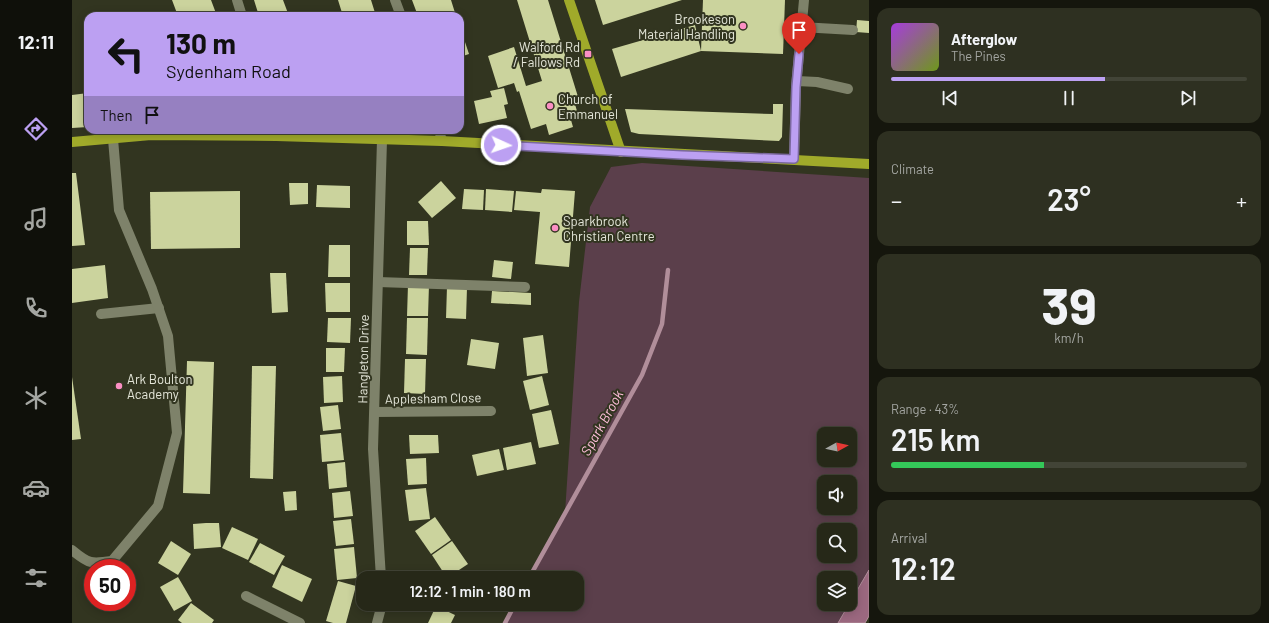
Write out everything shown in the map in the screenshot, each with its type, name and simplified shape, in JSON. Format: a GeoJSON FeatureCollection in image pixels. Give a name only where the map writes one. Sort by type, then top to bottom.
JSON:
{"type":"FeatureCollection","features":[{"type":"Feature","properties":{"kind":"main road"},"geometry":{"type":"LineString","coordinates":[[569,0],[621,152]]}},
{"type":"Feature","properties":{"kind":"main road"},"geometry":{"type":"LineString","coordinates":[[72,142],[152,135],[214,134]]}},
{"type":"Feature","properties":{"kind":"main road"},"geometry":{"type":"LineString","coordinates":[[291,134],[382,140],[442,141],[621,152],[794,159],[869,164]]}},
{"type":"Feature","properties":{"kind":"street"},"geometry":{"type":"LineString","coordinates":[[237,0],[241,12]]}},
{"type":"Feature","properties":{"kind":"street"},"geometry":{"type":"LineString","coordinates":[[396,0],[400,12]]}},
{"type":"Feature","properties":{"kind":"street"},"geometry":{"type":"LineString","coordinates":[[794,159],[797,80],[804,0]]}},
{"type":"Feature","properties":{"kind":"street"},"geometry":{"type":"LineString","coordinates":[[801,27],[853,30]]}},
{"type":"Feature","properties":{"kind":"street"},"geometry":{"type":"LineString","coordinates":[[797,80],[817,82],[848,89]]}},
{"type":"Feature","properties":{"kind":"street"},"geometry":{"type":"LineString","coordinates":[[441,134],[442,141]]}},
{"type":"Feature","properties":{"kind":"street"},"geometry":{"type":"LineString","coordinates":[[72,550],[81,558],[94,564],[112,561],[158,506],[177,433],[168,336],[152,289],[119,210],[113,139]]}},
{"type":"Feature","properties":{"kind":"street","name":"Hangleton Drive"},"geometry":{"type":"LineString","coordinates":[[381,571],[373,449],[382,140]]}},
{"type":"Feature","properties":{"kind":"street"},"geometry":{"type":"LineString","coordinates":[[378,282],[525,287]]}},
{"type":"Feature","properties":{"kind":"street"},"geometry":{"type":"LineString","coordinates":[[101,314],[159,308]]}},
{"type":"Feature","properties":{"kind":"street","name":"Applesham Close"},"geometry":{"type":"LineString","coordinates":[[375,412],[491,411]]}},
{"type":"Feature","properties":{"kind":"street"},"geometry":{"type":"LineString","coordinates":[[246,596],[300,623]]}},
{"type":"Feature","properties":{"kind":"street"},"geometry":{"type":"LineString","coordinates":[[377,623],[380,611]]}},
{"type":"Feature","properties":{"kind":"shaded area"},"geometry":{"type":"Polygon","coordinates":[[[642,163],[869,178],[869,581],[857,602],[857,571],[817,571],[817,611],[852,611],[845,623],[505,623],[511,611],[584,611],[584,571],[533,571],[565,513],[579,302],[590,207],[611,167],[642,163]]]}},
{"type":"Feature","properties":{"kind":"shaded area"},"geometry":{"type":"Polygon","coordinates":[[[869,570],[869,616],[865,623],[838,623],[845,611],[857,611],[857,591],[869,570]]]}},
{"type":"Feature","properties":{"kind":"building"},"geometry":{"type":"Polygon","coordinates":[[[172,0],[211,0],[216,12],[176,12],[172,0]]]}},
{"type":"Feature","properties":{"kind":"building"},"geometry":{"type":"Polygon","coordinates":[[[254,0],[283,0],[288,12],[258,12],[254,0]]]}},
{"type":"Feature","properties":{"kind":"building"},"geometry":{"type":"Polygon","coordinates":[[[338,0],[371,0],[375,12],[342,12],[338,0]]]}},
{"type":"Feature","properties":{"kind":"building"},"geometry":{"type":"Polygon","coordinates":[[[412,0],[451,0],[455,12],[416,12],[412,0]]]}},
{"type":"Feature","properties":{"kind":"building"},"geometry":{"type":"Polygon","coordinates":[[[517,0],[548,0],[579,100],[574,101],[577,111],[569,113],[573,127],[549,135],[546,124],[531,129],[519,91],[517,92],[514,83],[498,88],[488,56],[514,47],[526,86],[542,81],[517,0]]]}},
{"type":"Feature","properties":{"kind":"building"},"geometry":{"type":"Polygon","coordinates":[[[595,0],[682,0],[603,25],[595,0]]]}},
{"type":"Feature","properties":{"kind":"building","name":"Brookeson Material Handling"},"geometry":{"type":"Polygon","coordinates":[[[703,0],[785,0],[783,54],[701,51],[703,0]]]}},
{"type":"Feature","properties":{"kind":"building"},"geometry":{"type":"Polygon","coordinates":[[[857,20],[869,21],[869,33],[856,32],[857,20]]]}},
{"type":"Feature","properties":{"kind":"building"},"geometry":{"type":"Polygon","coordinates":[[[695,25],[701,51],[621,77],[612,49],[695,25]]]}},
{"type":"Feature","properties":{"kind":"building"},"geometry":{"type":"Polygon","coordinates":[[[464,39],[469,54],[464,56],[464,39]]]}},
{"type":"Feature","properties":{"kind":"building"},"geometry":{"type":"Polygon","coordinates":[[[504,88],[508,104],[504,105],[507,118],[479,124],[474,101],[492,97],[490,91],[504,88]]]}},
{"type":"Feature","properties":{"kind":"building"},"geometry":{"type":"Polygon","coordinates":[[[84,94],[84,127],[72,128],[72,95],[84,94]]]}},
{"type":"Feature","properties":{"kind":"building"},"geometry":{"type":"Polygon","coordinates":[[[773,104],[783,104],[782,137],[779,141],[639,134],[631,132],[625,109],[773,114],[773,104]]]}},
{"type":"Feature","properties":{"kind":"building"},"geometry":{"type":"Polygon","coordinates":[[[72,173],[76,173],[85,245],[72,246],[72,173]]]}},
{"type":"Feature","properties":{"kind":"building"},"geometry":{"type":"Polygon","coordinates":[[[441,181],[456,198],[432,218],[418,202],[441,181]]]}},
{"type":"Feature","properties":{"kind":"building"},"geometry":{"type":"Polygon","coordinates":[[[289,183],[308,183],[308,204],[290,205],[289,183]]]}},
{"type":"Feature","properties":{"kind":"building"},"geometry":{"type":"Polygon","coordinates":[[[317,185],[350,186],[350,208],[316,207],[317,185]]]}},
{"type":"Feature","properties":{"kind":"building"},"geometry":{"type":"Polygon","coordinates":[[[464,189],[484,190],[483,210],[462,209],[464,189]]]}},
{"type":"Feature","properties":{"kind":"building"},"geometry":{"type":"Polygon","coordinates":[[[486,189],[514,191],[512,212],[485,210],[486,189]]]}},
{"type":"Feature","properties":{"kind":"building","name":"Sparkbrook Christian Centre"},"geometry":{"type":"Polygon","coordinates":[[[542,189],[575,191],[569,267],[535,264],[540,212],[514,210],[516,191],[541,193],[542,189]]]}},
{"type":"Feature","properties":{"kind":"building"},"geometry":{"type":"Polygon","coordinates":[[[240,191],[240,248],[151,249],[150,192],[240,191]]]}},
{"type":"Feature","properties":{"kind":"building"},"geometry":{"type":"Polygon","coordinates":[[[407,221],[428,221],[429,245],[407,245],[407,221]]]}},
{"type":"Feature","properties":{"kind":"building"},"geometry":{"type":"Polygon","coordinates":[[[329,245],[350,245],[350,277],[328,277],[329,245]]]}},
{"type":"Feature","properties":{"kind":"building"},"geometry":{"type":"Polygon","coordinates":[[[410,248],[428,248],[427,275],[409,275],[410,248]]]}},
{"type":"Feature","properties":{"kind":"building"},"geometry":{"type":"Polygon","coordinates":[[[494,260],[513,262],[511,279],[492,277],[494,260]]]}},
{"type":"Feature","properties":{"kind":"building"},"geometry":{"type":"Polygon","coordinates":[[[105,265],[108,298],[72,303],[72,269],[105,265]]]}},
{"type":"Feature","properties":{"kind":"building"},"geometry":{"type":"Polygon","coordinates":[[[270,273],[286,273],[288,312],[272,313],[270,273]]]}},
{"type":"Feature","properties":{"kind":"building"},"geometry":{"type":"Polygon","coordinates":[[[325,283],[350,283],[350,312],[326,312],[325,283]]]}},
{"type":"Feature","properties":{"kind":"building"},"geometry":{"type":"Polygon","coordinates":[[[408,284],[429,285],[428,316],[407,316],[408,284]]]}},
{"type":"Feature","properties":{"kind":"building"},"geometry":{"type":"Polygon","coordinates":[[[447,286],[467,287],[466,319],[446,318],[447,286]]]}},
{"type":"Feature","properties":{"kind":"building"},"geometry":{"type":"Polygon","coordinates":[[[492,291],[531,293],[531,305],[491,303],[492,291]]]}},
{"type":"Feature","properties":{"kind":"building"},"geometry":{"type":"Polygon","coordinates":[[[328,318],[351,318],[350,343],[327,342],[328,318]]]}},
{"type":"Feature","properties":{"kind":"building"},"geometry":{"type":"Polygon","coordinates":[[[407,318],[428,318],[427,355],[406,354],[407,318]]]}},
{"type":"Feature","properties":{"kind":"building"},"geometry":{"type":"Polygon","coordinates":[[[543,335],[548,373],[527,376],[523,338],[543,335]]]}},
{"type":"Feature","properties":{"kind":"building"},"geometry":{"type":"Polygon","coordinates":[[[471,339],[499,343],[495,369],[467,365],[471,339]]]}},
{"type":"Feature","properties":{"kind":"building"},"geometry":{"type":"Polygon","coordinates":[[[326,348],[345,348],[344,372],[326,372],[326,348]]]}},
{"type":"Feature","properties":{"kind":"building"},"geometry":{"type":"Polygon","coordinates":[[[405,359],[426,359],[425,394],[404,393],[405,359]]]}},
{"type":"Feature","properties":{"kind":"building"},"geometry":{"type":"Polygon","coordinates":[[[187,361],[214,362],[210,494],[183,493],[187,361]]]}},
{"type":"Feature","properties":{"kind":"building"},"geometry":{"type":"Polygon","coordinates":[[[252,366],[276,366],[273,479],[250,478],[252,366]]]}},
{"type":"Feature","properties":{"kind":"building"},"geometry":{"type":"Polygon","coordinates":[[[342,376],[343,402],[324,403],[323,377],[342,376]]]}},
{"type":"Feature","properties":{"kind":"building"},"geometry":{"type":"Polygon","coordinates":[[[542,376],[549,405],[530,410],[523,381],[542,376]]]}},
{"type":"Feature","properties":{"kind":"building"},"geometry":{"type":"Polygon","coordinates":[[[72,377],[81,439],[72,440],[72,377]]]}},
{"type":"Feature","properties":{"kind":"building"},"geometry":{"type":"Polygon","coordinates":[[[338,405],[341,429],[323,431],[320,407],[338,405]]]}},
{"type":"Feature","properties":{"kind":"building"},"geometry":{"type":"Polygon","coordinates":[[[551,410],[559,444],[539,448],[532,414],[551,410]]]}},
{"type":"Feature","properties":{"kind":"building"},"geometry":{"type":"Polygon","coordinates":[[[341,433],[344,460],[322,462],[320,435],[341,433]]]}},
{"type":"Feature","properties":{"kind":"building"},"geometry":{"type":"Polygon","coordinates":[[[409,435],[438,435],[439,453],[410,454],[409,435]]]}},
{"type":"Feature","properties":{"kind":"building"},"geometry":{"type":"Polygon","coordinates":[[[531,442],[536,464],[507,470],[503,448],[531,442]]]}},
{"type":"Feature","properties":{"kind":"building"},"geometry":{"type":"Polygon","coordinates":[[[499,449],[504,470],[477,476],[472,455],[499,449]]]}},
{"type":"Feature","properties":{"kind":"building"},"geometry":{"type":"Polygon","coordinates":[[[426,458],[427,484],[408,485],[406,459],[426,458]]]}},
{"type":"Feature","properties":{"kind":"building"},"geometry":{"type":"Polygon","coordinates":[[[345,462],[347,487],[329,489],[327,464],[345,462]]]}},
{"type":"Feature","properties":{"kind":"building"},"geometry":{"type":"Polygon","coordinates":[[[426,488],[430,519],[409,521],[405,490],[426,488]]]}},
{"type":"Feature","properties":{"kind":"building"},"geometry":{"type":"Polygon","coordinates":[[[296,491],[297,510],[285,511],[283,492],[296,491]]]}},
{"type":"Feature","properties":{"kind":"building"},"geometry":{"type":"Polygon","coordinates":[[[350,491],[353,516],[334,518],[332,493],[350,491]]]}},
{"type":"Feature","properties":{"kind":"building"},"geometry":{"type":"Polygon","coordinates":[[[435,517],[451,540],[431,554],[415,531],[435,517]]]}},
{"type":"Feature","properties":{"kind":"building"},"geometry":{"type":"Polygon","coordinates":[[[351,519],[354,544],[336,546],[333,521],[351,519]]]}},
{"type":"Feature","properties":{"kind":"building"},"geometry":{"type":"Polygon","coordinates":[[[219,523],[221,547],[194,549],[193,524],[219,523]]]}},
{"type":"Feature","properties":{"kind":"building"},"geometry":{"type":"Polygon","coordinates":[[[232,527],[258,539],[248,560],[222,548],[232,527]]]}},
{"type":"Feature","properties":{"kind":"building"},"geometry":{"type":"Polygon","coordinates":[[[171,541],[191,554],[178,575],[158,563],[171,541]]]}},
{"type":"Feature","properties":{"kind":"building"},"geometry":{"type":"Polygon","coordinates":[[[452,541],[468,564],[458,571],[442,571],[432,555],[452,541]]]}},
{"type":"Feature","properties":{"kind":"building"},"geometry":{"type":"Polygon","coordinates":[[[260,543],[285,556],[274,575],[249,562],[260,543]]]}},
{"type":"Feature","properties":{"kind":"building"},"geometry":{"type":"Polygon","coordinates":[[[354,547],[356,578],[337,580],[334,549],[354,547]]]}},
{"type":"Feature","properties":{"kind":"building"},"geometry":{"type":"Polygon","coordinates":[[[282,565],[312,579],[302,602],[272,587],[282,565]]]}},
{"type":"Feature","properties":{"kind":"building"},"geometry":{"type":"Polygon","coordinates":[[[178,577],[192,601],[174,611],[160,587],[178,577]]]}},
{"type":"Feature","properties":{"kind":"building"},"geometry":{"type":"Polygon","coordinates":[[[338,581],[356,586],[346,623],[333,623],[326,621],[338,581]]]}},
{"type":"Feature","properties":{"kind":"building"},"geometry":{"type":"Polygon","coordinates":[[[191,603],[214,620],[212,623],[182,623],[178,620],[191,603]]]}},
{"type":"Feature","properties":{"kind":"building"},"geometry":{"type":"Polygon","coordinates":[[[434,611],[447,611],[455,615],[451,623],[428,623],[434,611]]]}},
{"type":"Feature","properties":{"kind":"waterway","name":"Spark Brook"},"geometry":{"type":"LineString","coordinates":[[533,571],[642,375],[662,324],[668,270]]}},
{"type":"Feature","properties":{"kind":"waterway","name":"Spark Brook"},"geometry":{"type":"LineString","coordinates":[[505,623],[511,611]]}},
{"type":"Feature","properties":{"kind":"place","name":"Brookeson Material Handling"},"geometry":{"type":"Point","coordinates":[743,26]}},
{"type":"Feature","properties":{"kind":"place","name":"Walford Rd / Fallows Rd"},"geometry":{"type":"Point","coordinates":[588,54]}},
{"type":"Feature","properties":{"kind":"place","name":"Church of Emmanuel"},"geometry":{"type":"Point","coordinates":[550,106]}},
{"type":"Feature","properties":{"kind":"place","name":"Sparkbrook Christian Centre"},"geometry":{"type":"Point","coordinates":[555,228]}},
{"type":"Feature","properties":{"kind":"place","name":"Ark Boulton Academy"},"geometry":{"type":"Point","coordinates":[119,386]}},
{"type":"Feature","properties":{"kind":"route"},"geometry":{"type":"LineString","coordinates":[[501,145],[682,155],[794,159],[796,87],[799,54]]}}]}
